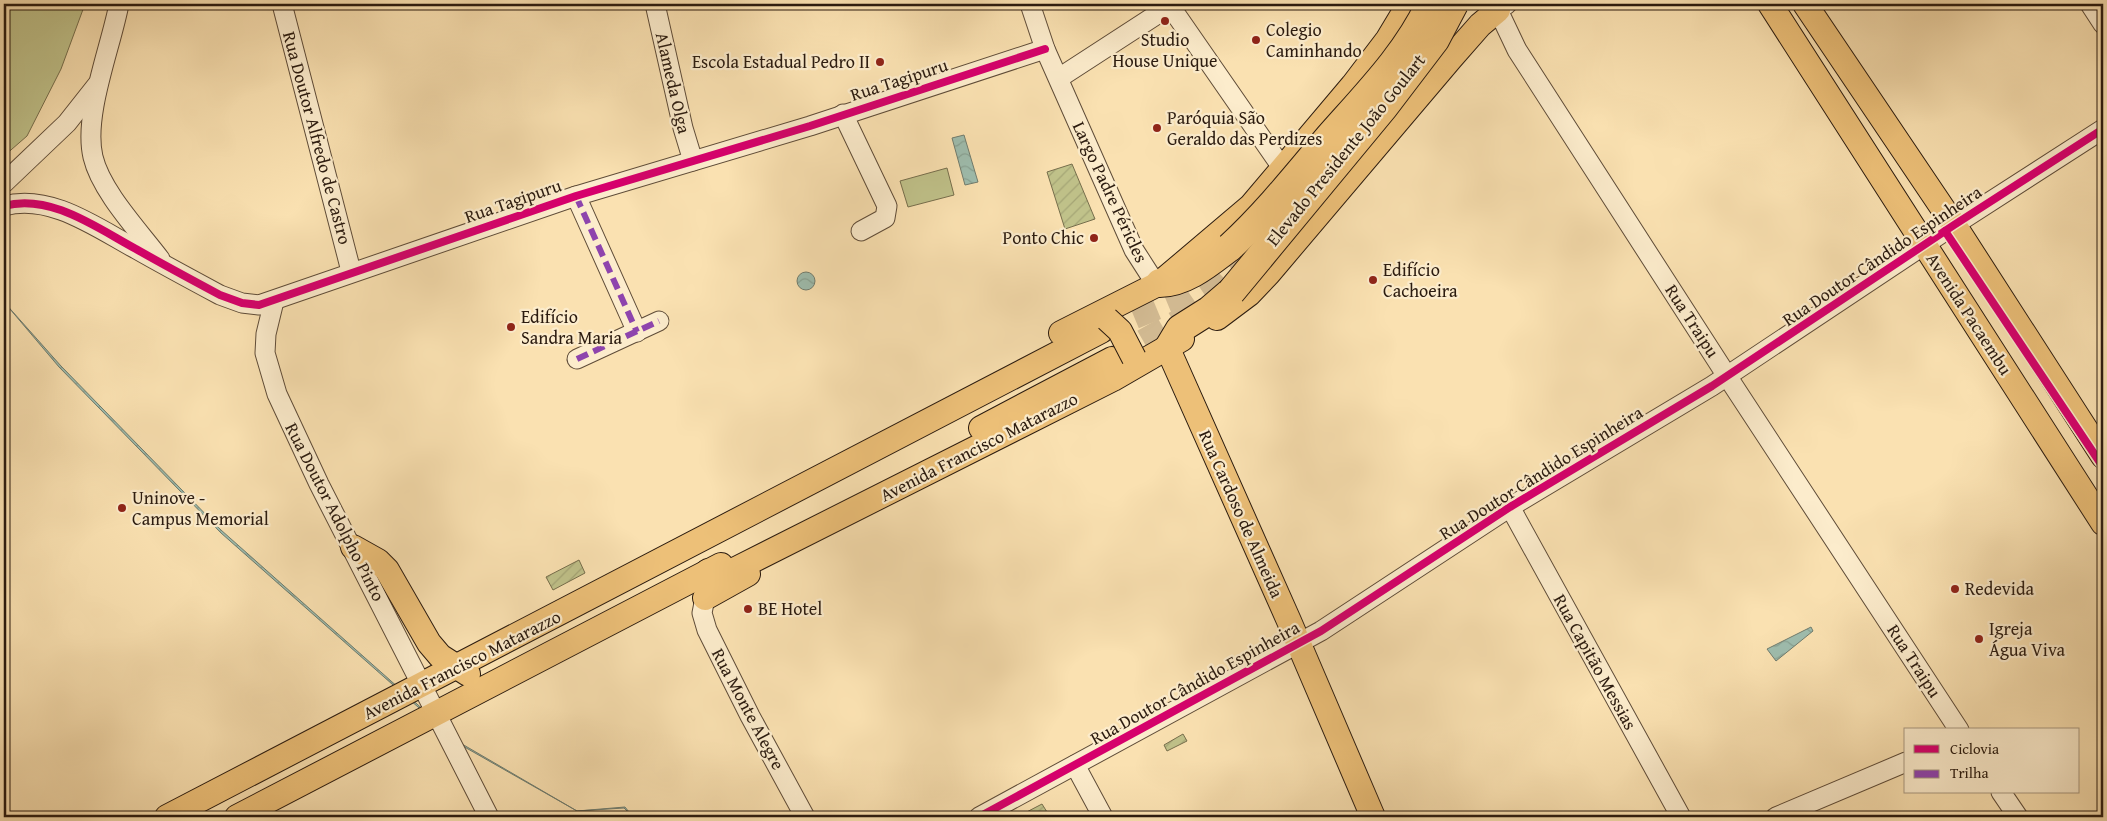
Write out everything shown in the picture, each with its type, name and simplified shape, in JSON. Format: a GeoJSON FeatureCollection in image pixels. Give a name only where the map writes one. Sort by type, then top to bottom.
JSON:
{"type":"FeatureCollection","features":[{"type":"Feature","properties":{"kind":"highway","name":"Elevado Presidente João Goulart"},"geometry":{"type":"LineString","coordinates":[[1230,248],[1264,213],[1386,71],[1410,38],[1430,4]]}},
{"type":"Feature","properties":{"kind":"highway","name":"Elevado Presidente João Goulart"},"geometry":{"type":"LineString","coordinates":[[1231,292],[1384,107],[1435,40],[1454,4]]}},
{"type":"Feature","properties":{"kind":"highway","name":"Avenida Francisco Matarazzo"},"geometry":{"type":"LineString","coordinates":[[1160,283],[1171,283],[1185,278],[1230,248]]}},
{"type":"Feature","properties":{"kind":"highway","name":"Avenida Francisco Matarazzo"},"geometry":{"type":"LineString","coordinates":[[1168,349],[1180,329],[1210,310],[1231,292]]}},
{"type":"Feature","properties":{"kind":"main road","name":"Avenida Pacaembu"},"geometry":{"type":"LineString","coordinates":[[1770,4],[2103,523]]}},
{"type":"Feature","properties":{"kind":"main road","name":"Avenida Pacaembu"},"geometry":{"type":"LineString","coordinates":[[1804,4],[1954,225],[2103,456]]}},
{"type":"Feature","properties":{"kind":"main road"},"geometry":{"type":"LineString","coordinates":[[1168,349],[1231,309],[1249,294],[1480,25],[1500,6]]}},
{"type":"Feature","properties":{"kind":"main road","name":"Largo Padre Péricles"},"geometry":{"type":"LineString","coordinates":[[1160,283],[1251,206],[1359,78],[1388,39],[1402,8]]}},
{"type":"Feature","properties":{"kind":"main road","name":"Avenida Francisco Matarazzo"},"geometry":{"type":"LineString","coordinates":[[169,817],[756,511],[772,489],[875,430],[1102,321],[1160,283]]}},
{"type":"Feature","properties":{"kind":"main road"},"geometry":{"type":"LineString","coordinates":[[1102,321],[1120,331],[1128,361]]}},
{"type":"Feature","properties":{"kind":"main road","name":"Avenida Francisco Matarazzo"},"geometry":{"type":"LineString","coordinates":[[236,817],[708,572],[1128,361],[1168,349]]}},
{"type":"Feature","properties":{"kind":"main road","name":"Rua Cardoso de Almeida"},"geometry":{"type":"LineString","coordinates":[[1168,349],[1299,644],[1373,817]]}},
{"type":"Feature","properties":{"kind":"main road","name":"Avenida Francisco Matarazzo"},"geometry":{"type":"LineString","coordinates":[[708,572],[728,573],[762,556],[1128,361]]}},
{"type":"Feature","properties":{"kind":"main road"},"geometry":{"type":"LineString","coordinates":[[353,548],[378,561],[387,570],[429,643],[440,656],[457,668],[493,684]]}},
{"type":"Feature","properties":{"kind":"main road"},"geometry":{"type":"LineString","coordinates":[[704,598],[746,577],[762,556]]}},
{"type":"Feature","properties":{"kind":"street"},"geometry":{"type":"LineString","coordinates":[[119,4],[110,44],[97,84],[91,137],[93,157],[111,193],[164,264]]}},
{"type":"Feature","properties":{"kind":"street","name":"Rua Doutor Alfredo de Castro"},"geometry":{"type":"LineString","coordinates":[[282,4],[351,272]]}},
{"type":"Feature","properties":{"kind":"street","name":"Alameda Olga"},"geometry":{"type":"LineString","coordinates":[[655,4],[683,128],[693,161]]}},
{"type":"Feature","properties":{"kind":"street","name":"Largo Padre Péricles"},"geometry":{"type":"LineString","coordinates":[[1030,4],[1045,49],[1134,250],[1150,275],[1160,283]]}},
{"type":"Feature","properties":{"kind":"street"},"geometry":{"type":"LineString","coordinates":[[2090,4],[2103,24]]}},
{"type":"Feature","properties":{"kind":"street"},"geometry":{"type":"LineString","coordinates":[[1059,78],[1171,5],[1283,169]]}},
{"type":"Feature","properties":{"kind":"street","name":"Rua Traipu"},"geometry":{"type":"LineString","coordinates":[[1500,6],[1517,50],[1727,376],[1958,728]]}},
{"type":"Feature","properties":{"kind":"street","name":"Rua Tagipuru"},"geometry":{"type":"LineString","coordinates":[[4,206],[34,204],[56,209],[91,224],[220,295],[242,303],[259,305],[274,302],[351,272],[576,196],[810,126],[1045,49]]}},
{"type":"Feature","properties":{"kind":"street"},"geometry":{"type":"LineString","coordinates":[[4,183],[67,123],[97,84]]}},
{"type":"Feature","properties":{"kind":"street"},"geometry":{"type":"LineString","coordinates":[[843,114],[887,206],[885,218],[862,231]]}},
{"type":"Feature","properties":{"kind":"street","name":"Rua Doutor Cândido Espinheira"},"geometry":{"type":"LineString","coordinates":[[979,817],[1299,644],[1510,507],[1727,376],[1954,225],[2103,130]]}},
{"type":"Feature","properties":{"kind":"street"},"geometry":{"type":"LineString","coordinates":[[576,196],[637,332]]}},
{"type":"Feature","properties":{"kind":"street","name":"Rua Doutor Adolpho Pinto"},"geometry":{"type":"LineString","coordinates":[[274,302],[266,334],[265,353],[269,371],[288,421],[489,817]]}},
{"type":"Feature","properties":{"kind":"street"},"geometry":{"type":"LineString","coordinates":[[577,360],[659,321]]}},
{"type":"Feature","properties":{"kind":"street","name":"Rua Capitão Messias"},"geometry":{"type":"LineString","coordinates":[[1510,507],[1681,817]]}},
{"type":"Feature","properties":{"kind":"street","name":"Rua Monte Alegre"},"geometry":{"type":"LineString","coordinates":[[704,598],[702,612],[707,630],[750,716],[805,817]]}},
{"type":"Feature","properties":{"kind":"street"},"geometry":{"type":"LineString","coordinates":[[1776,817],[1904,763]]}},
{"type":"Feature","properties":{"kind":"street"},"geometry":{"type":"LineString","coordinates":[[1075,765],[1103,817]]}},
{"type":"Feature","properties":{"kind":"street"},"geometry":{"type":"LineString","coordinates":[[2002,794],[2018,817]]}},
{"type":"Feature","properties":{"kind":"green space"},"geometry":{"type":"Polygon","coordinates":[[[4,4],[85,4],[61,69],[27,136],[4,156],[4,4]]]}},
{"type":"Feature","properties":{"kind":"green space"},"geometry":{"type":"Polygon","coordinates":[[[1072,164],[1095,219],[1065,229],[1047,172],[1072,164]]]}},
{"type":"Feature","properties":{"kind":"green space"},"geometry":{"type":"Polygon","coordinates":[[[947,168],[954,195],[908,207],[900,181],[947,168]]]}},
{"type":"Feature","properties":{"kind":"green space"},"geometry":{"type":"Polygon","coordinates":[[[579,560],[585,573],[553,590],[546,577],[579,560]]]}},
{"type":"Feature","properties":{"kind":"green space"},"geometry":{"type":"Polygon","coordinates":[[[1183,734],[1187,741],[1167,751],[1164,745],[1183,734]]]}},
{"type":"Feature","properties":{"kind":"green space"},"geometry":{"type":"Polygon","coordinates":[[[1042,804],[1047,812],[1037,817],[1017,817],[1042,804]]]}},
{"type":"Feature","properties":{"kind":"water"},"geometry":{"type":"Polygon","coordinates":[[[964,135],[978,182],[965,185],[952,138],[964,135]]]}},
{"type":"Feature","properties":{"kind":"water"},"geometry":{"type":"Polygon","coordinates":[[[802,272],[810,272],[815,277],[813,288],[802,290],[797,285],[797,277],[802,272]]]}},
{"type":"Feature","properties":{"kind":"water"},"geometry":{"type":"Polygon","coordinates":[[[4,302],[61,366],[221,530],[462,744],[577,811],[461,745],[221,533],[59,367],[4,302]]]}},
{"type":"Feature","properties":{"kind":"water"},"geometry":{"type":"Polygon","coordinates":[[[1811,627],[1813,631],[1776,661],[1767,649],[1811,627]]]}},
{"type":"Feature","properties":{"kind":"water"},"geometry":{"type":"Polygon","coordinates":[[[625,807],[633,817],[624,808],[577,811],[625,807]]]}},
{"type":"Feature","properties":{"kind":"tunnel"},"geometry":{"type":"LineString","coordinates":[[1101,331],[1185,296],[1213,277],[1238,253]]}},
{"type":"Feature","properties":{"kind":"tunnel"},"geometry":{"type":"LineString","coordinates":[[1112,359],[1191,314]]}},
{"type":"Feature","properties":{"kind":"marked path"},"geometry":{"type":"LineString","coordinates":[[576,196],[637,332]]}},
{"type":"Feature","properties":{"kind":"marked path"},"geometry":{"type":"LineString","coordinates":[[577,359],[659,321]]}},
{"type":"Feature","properties":{"kind":"cycle path"},"geometry":{"type":"LineString","coordinates":[[4,206],[21,203],[39,204],[56,208],[89,223],[220,295],[242,303],[259,305],[576,196],[810,126],[1045,49]]}},
{"type":"Feature","properties":{"kind":"cycle path"},"geometry":{"type":"LineString","coordinates":[[979,817],[1321,631],[1510,507],[1712,386],[1954,225],[2103,129]]}},
{"type":"Feature","properties":{"kind":"cycle path"},"geometry":{"type":"LineString","coordinates":[[1945,231],[2103,467]]}},
{"type":"Feature","properties":{"kind":"place","name":"Studio House Unique"},"geometry":{"type":"Point","coordinates":[1165,21]}},
{"type":"Feature","properties":{"kind":"place","name":"Colegio Caminhando"},"geometry":{"type":"Point","coordinates":[1256,40]}},
{"type":"Feature","properties":{"kind":"place","name":"Escola Estadual Pedro II"},"geometry":{"type":"Point","coordinates":[880,62]}},
{"type":"Feature","properties":{"kind":"place","name":"Paróquia São Geraldo das Perdizes"},"geometry":{"type":"Point","coordinates":[1157,128]}},
{"type":"Feature","properties":{"kind":"place","name":"Ponto Chic"},"geometry":{"type":"Point","coordinates":[1094,238]}},
{"type":"Feature","properties":{"kind":"place","name":"Edifício Cachoeira"},"geometry":{"type":"Point","coordinates":[1373,280]}},
{"type":"Feature","properties":{"kind":"place","name":"Edifício Sandra Maria"},"geometry":{"type":"Point","coordinates":[511,327]}},
{"type":"Feature","properties":{"kind":"place","name":"Uninove - Campus Memorial"},"geometry":{"type":"Point","coordinates":[122,508]}},
{"type":"Feature","properties":{"kind":"place","name":"Redevida"},"geometry":{"type":"Point","coordinates":[1955,589]}},
{"type":"Feature","properties":{"kind":"place","name":"BE Hotel"},"geometry":{"type":"Point","coordinates":[748,609]}},
{"type":"Feature","properties":{"kind":"place","name":"Igreja Água Viva"},"geometry":{"type":"Point","coordinates":[1979,639]}}]}
